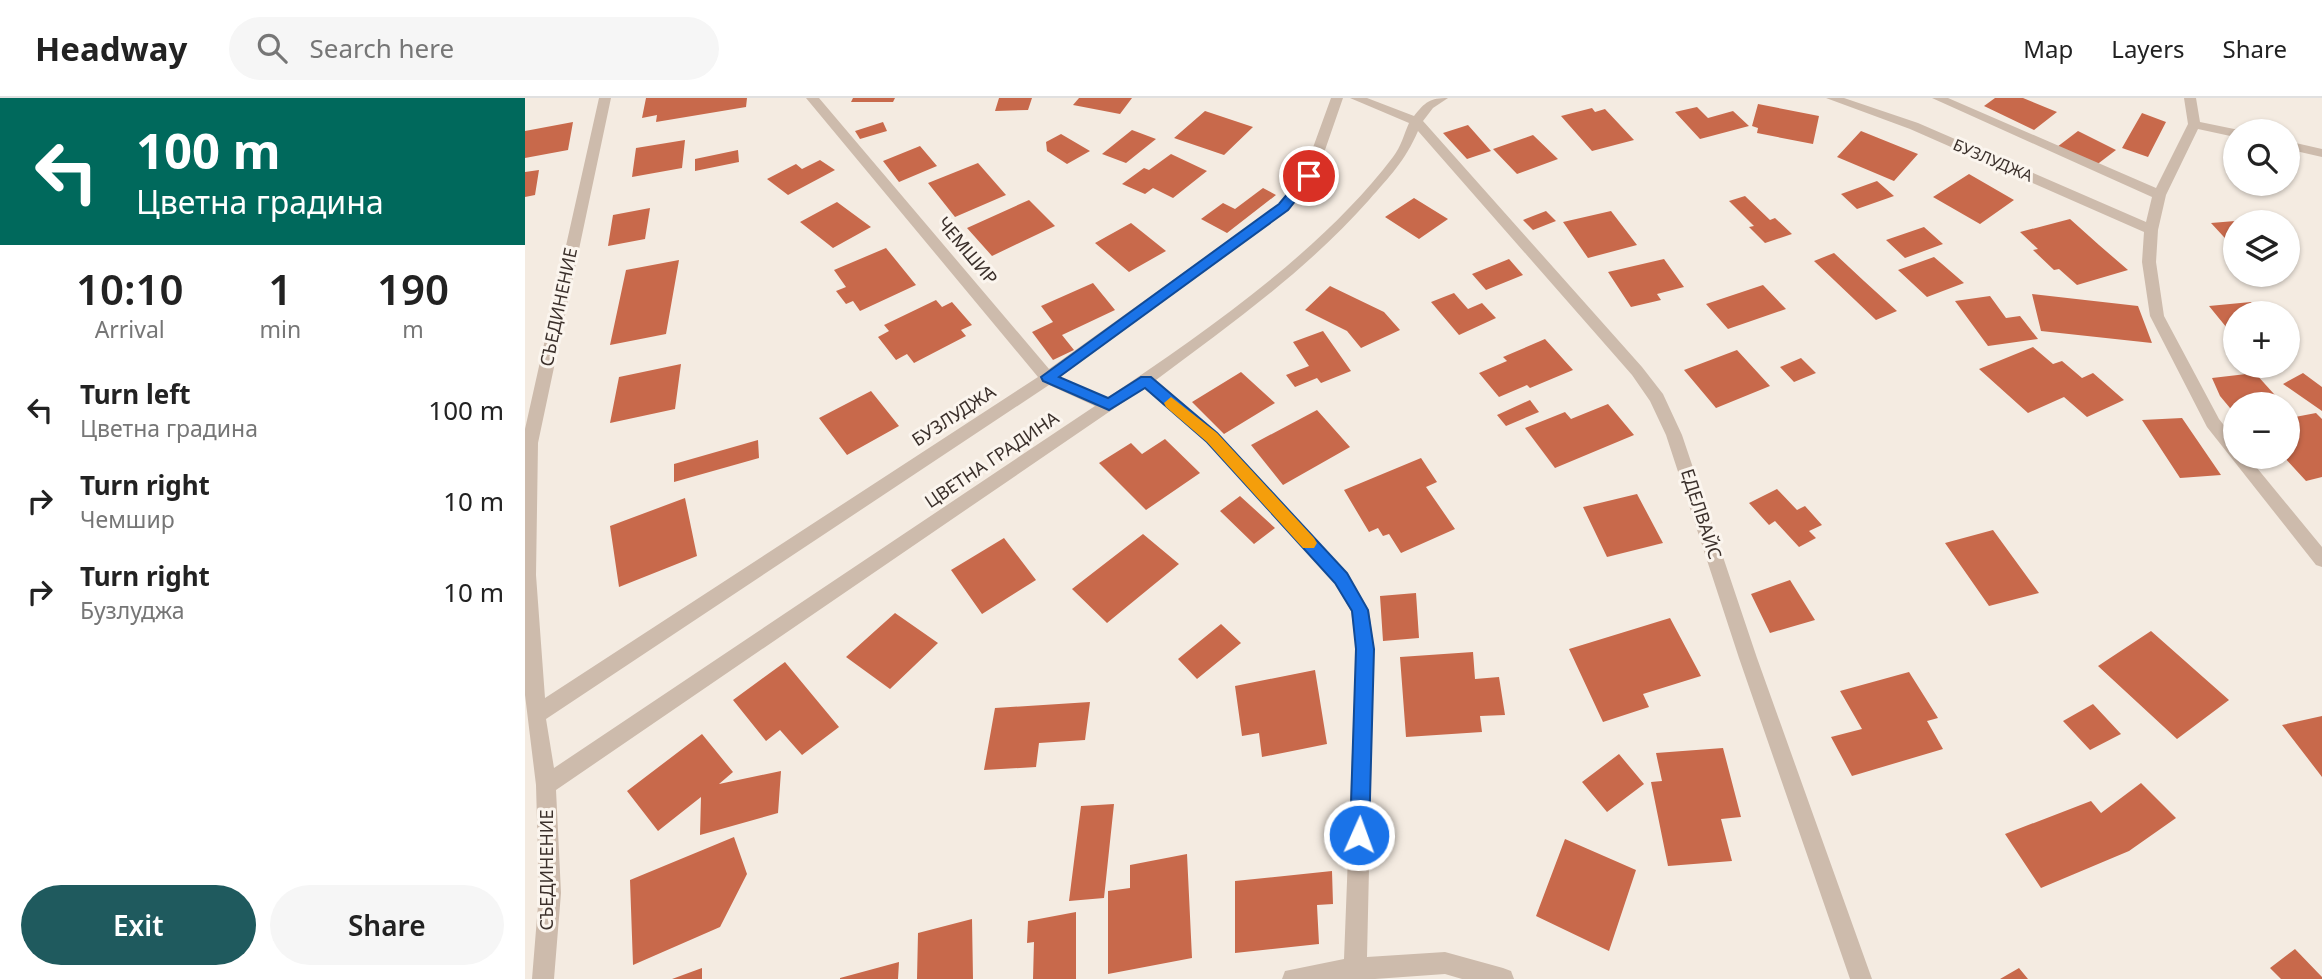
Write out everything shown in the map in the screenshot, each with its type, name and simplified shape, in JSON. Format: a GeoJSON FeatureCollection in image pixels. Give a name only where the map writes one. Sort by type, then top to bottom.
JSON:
{"type":"FeatureCollection","features":[{"type":"Feature","properties":{"kind":"street","name":"СЪЕДИНЕНИЕ"},"geometry":{"type":"LineString","coordinates":[[543,979],[550,893],[546,785],[536,715],[526,575],[530,443],[605,98]]}},
{"type":"Feature","properties":{"kind":"street","name":"ЧЕМШИР"},"geometry":{"type":"LineString","coordinates":[[812,98],[1048,377],[1109,405]]}},
{"type":"Feature","properties":{"kind":"street","name":"БУЗЛУДЖА"},"geometry":{"type":"LineString","coordinates":[[536,715],[1048,377],[1284,207],[1309,176],[1337,98]]}},
{"type":"Feature","properties":{"kind":"street"},"geometry":{"type":"LineString","coordinates":[[1356,98],[1416,121],[1429,105],[1442,98]]}},
{"type":"Feature","properties":{"kind":"street","name":"БУЗЛУДЖА"},"geometry":{"type":"LineString","coordinates":[[1832,98],[1914,126],[2151,230]]}},
{"type":"Feature","properties":{"kind":"street","name":"БУЗЛУДЖА"},"geometry":{"type":"LineString","coordinates":[[1938,98],[2159,195]]}},
{"type":"Feature","properties":{"kind":"street"},"geometry":{"type":"LineString","coordinates":[[2190,98],[2194,124],[2159,195],[2151,230],[2149,262],[2157,316],[2213,423],[2223,436]]}},
{"type":"Feature","properties":{"kind":"street","name":"ЦВЕТНА ГРАДИНА"},"geometry":{"type":"LineString","coordinates":[[546,785],[1146,380],[1247,305],[1337,228],[1401,156],[1416,121]]}},
{"type":"Feature","properties":{"kind":"street","name":"ЕДЕЛВАЙС"},"geometry":{"type":"LineString","coordinates":[[1416,121],[1637,371],[1657,398],[1674,435],[1748,658],[1861,979]]}},
{"type":"Feature","properties":{"kind":"street"},"geometry":{"type":"LineString","coordinates":[[2194,124],[2223,130]]}},
{"type":"Feature","properties":{"kind":"street"},"geometry":{"type":"LineString","coordinates":[[2300,148],[2322,153]]}},
{"type":"Feature","properties":{"kind":"street"},"geometry":{"type":"LineString","coordinates":[[1146,380],[1212,438],[1341,578],[1360,610],[1365,649],[1355,968]]}},
{"type":"Feature","properties":{"kind":"street"},"geometry":{"type":"LineString","coordinates":[[2249,469],[2322,560]]}},
{"type":"Feature","properties":{"kind":"street"},"geometry":{"type":"LineString","coordinates":[[1293,979],[1355,968],[1445,963],[1503,979]]}},
{"type":"Feature","properties":{"kind":"building"},"geometry":{"type":"Polygon","coordinates":[[[646,98],[747,98],[746,107],[656,122],[657,115],[642,118],[646,98]]]}},
{"type":"Feature","properties":{"kind":"building"},"geometry":{"type":"Polygon","coordinates":[[[853,98],[895,98],[893,102],[851,102],[853,98]]]}},
{"type":"Feature","properties":{"kind":"building"},"geometry":{"type":"Polygon","coordinates":[[[999,98],[1032,98],[1028,110],[995,111],[999,98]]]}},
{"type":"Feature","properties":{"kind":"building"},"geometry":{"type":"Polygon","coordinates":[[[1079,98],[1132,98],[1120,114],[1073,105],[1079,98]]]}},
{"type":"Feature","properties":{"kind":"building"},"geometry":{"type":"Polygon","coordinates":[[[1995,98],[2023,98],[2057,112],[2034,130],[1984,106],[1995,98]]]}},
{"type":"Feature","properties":{"kind":"building"},"geometry":{"type":"Polygon","coordinates":[[[1758,104],[1819,116],[1813,144],[1757,133],[1758,128],[1752,126],[1758,104]]]}},
{"type":"Feature","properties":{"kind":"building"},"geometry":{"type":"Polygon","coordinates":[[[1697,107],[1708,118],[1733,111],[1749,126],[1700,139],[1675,112],[1697,107]]]}},
{"type":"Feature","properties":{"kind":"building"},"geometry":{"type":"Polygon","coordinates":[[[1592,108],[1595,112],[1605,109],[1634,140],[1592,151],[1561,116],[1592,108]]]}},
{"type":"Feature","properties":{"kind":"building"},"geometry":{"type":"Polygon","coordinates":[[[1205,111],[1253,127],[1224,155],[1174,138],[1205,111]]]}},
{"type":"Feature","properties":{"kind":"building"},"geometry":{"type":"Polygon","coordinates":[[[2142,113],[2166,122],[2148,157],[2122,148],[2142,113]]]}},
{"type":"Feature","properties":{"kind":"building"},"geometry":{"type":"Polygon","coordinates":[[[573,122],[568,150],[525,158],[525,131],[573,122]]]}},
{"type":"Feature","properties":{"kind":"building"},"geometry":{"type":"Polygon","coordinates":[[[883,122],[887,131],[860,139],[855,131],[883,122]]]}},
{"type":"Feature","properties":{"kind":"building"},"geometry":{"type":"Polygon","coordinates":[[[1468,125],[1491,151],[1467,159],[1443,133],[1468,125]]]}},
{"type":"Feature","properties":{"kind":"building"},"geometry":{"type":"Polygon","coordinates":[[[1132,130],[1156,139],[1126,163],[1102,154],[1132,130]]]}},
{"type":"Feature","properties":{"kind":"building"},"geometry":{"type":"Polygon","coordinates":[[[1861,131],[1918,154],[1894,181],[1837,157],[1861,131]]]}},
{"type":"Feature","properties":{"kind":"building"},"geometry":{"type":"Polygon","coordinates":[[[2078,131],[2116,150],[2095,166],[2057,147],[2078,131]]]}},
{"type":"Feature","properties":{"kind":"building"},"geometry":{"type":"Polygon","coordinates":[[[1061,134],[1090,151],[1067,164],[1047,151],[1046,142],[1061,134]]]}},
{"type":"Feature","properties":{"kind":"building"},"geometry":{"type":"Polygon","coordinates":[[[1533,135],[1558,159],[1517,174],[1493,149],[1533,135]]]}},
{"type":"Feature","properties":{"kind":"building"},"geometry":{"type":"Polygon","coordinates":[[[685,140],[682,168],[632,177],[636,148],[685,140]]]}},
{"type":"Feature","properties":{"kind":"building"},"geometry":{"type":"Polygon","coordinates":[[[920,146],[937,166],[899,182],[883,161],[920,146]]]}},
{"type":"Feature","properties":{"kind":"building"},"geometry":{"type":"Polygon","coordinates":[[[738,150],[739,162],[695,171],[695,159],[738,150]]]}},
{"type":"Feature","properties":{"kind":"building"},"geometry":{"type":"Polygon","coordinates":[[[1171,154],[1207,171],[1173,198],[1153,188],[1145,194],[1122,184],[1144,168],[1149,170],[1171,154]]]}},
{"type":"Feature","properties":{"kind":"building"},"geometry":{"type":"Polygon","coordinates":[[[820,160],[835,170],[788,195],[767,179],[796,164],[802,169],[820,160]]]}},
{"type":"Feature","properties":{"kind":"building"},"geometry":{"type":"Polygon","coordinates":[[[978,163],[1006,195],[955,217],[928,183],[978,163]]]}},
{"type":"Feature","properties":{"kind":"building"},"geometry":{"type":"Polygon","coordinates":[[[539,170],[535,195],[525,197],[525,172],[539,170]]]}},
{"type":"Feature","properties":{"kind":"building"},"geometry":{"type":"Polygon","coordinates":[[[1969,174],[2014,200],[1980,224],[1933,197],[1969,174]]]}},
{"type":"Feature","properties":{"kind":"building"},"geometry":{"type":"Polygon","coordinates":[[[1877,181],[1894,196],[1857,209],[1841,194],[1877,181]]]}},
{"type":"Feature","properties":{"kind":"building"},"geometry":{"type":"Polygon","coordinates":[[[1263,188],[1276,195],[1227,233],[1201,219],[1223,203],[1235,209],[1263,188]]]}},
{"type":"Feature","properties":{"kind":"building"},"geometry":{"type":"Polygon","coordinates":[[[1745,196],[1770,220],[1775,218],[1792,234],[1765,243],[1749,227],[1754,226],[1729,201],[1745,196]]]}},
{"type":"Feature","properties":{"kind":"building"},"geometry":{"type":"Polygon","coordinates":[[[1414,198],[1448,219],[1419,239],[1385,217],[1414,198]]]}},
{"type":"Feature","properties":{"kind":"building"},"geometry":{"type":"Polygon","coordinates":[[[1029,200],[1055,226],[992,256],[967,228],[1029,200]]]}},
{"type":"Feature","properties":{"kind":"building"},"geometry":{"type":"Polygon","coordinates":[[[837,202],[871,227],[833,248],[800,222],[837,202]]]}},
{"type":"Feature","properties":{"kind":"building"},"geometry":{"type":"Polygon","coordinates":[[[650,208],[645,239],[608,246],[613,215],[650,208]]]}},
{"type":"Feature","properties":{"kind":"building"},"geometry":{"type":"Polygon","coordinates":[[[1546,211],[1556,221],[1533,230],[1523,220],[1546,211]]]}},
{"type":"Feature","properties":{"kind":"building"},"geometry":{"type":"Polygon","coordinates":[[[1611,211],[1637,245],[1588,258],[1563,222],[1611,211]]]}},
{"type":"Feature","properties":{"kind":"building"},"geometry":{"type":"Polygon","coordinates":[[[2070,219],[2128,270],[2077,285],[2059,269],[2054,270],[2033,250],[2038,249],[2020,232],[2070,219]]]}},
{"type":"Feature","properties":{"kind":"building"},"geometry":{"type":"Polygon","coordinates":[[[2223,222],[2223,236],[2211,223],[2223,222]]]}},
{"type":"Feature","properties":{"kind":"building"},"geometry":{"type":"Polygon","coordinates":[[[1131,223],[1166,251],[1129,272],[1095,243],[1131,223]]]}},
{"type":"Feature","properties":{"kind":"building"},"geometry":{"type":"Polygon","coordinates":[[[1924,227],[1943,244],[1905,258],[1886,240],[1924,227]]]}},
{"type":"Feature","properties":{"kind":"building"},"geometry":{"type":"Polygon","coordinates":[[[886,248],[916,285],[860,311],[853,301],[846,304],[836,291],[846,287],[834,270],[886,248]]]}},
{"type":"Feature","properties":{"kind":"building"},"geometry":{"type":"Polygon","coordinates":[[[1834,253],[1897,311],[1876,320],[1814,261],[1834,253]]]}},
{"type":"Feature","properties":{"kind":"building"},"geometry":{"type":"Polygon","coordinates":[[[1934,257],[1964,283],[1927,297],[1898,270],[1934,257]]]}},
{"type":"Feature","properties":{"kind":"building"},"geometry":{"type":"Polygon","coordinates":[[[1509,259],[1523,275],[1486,290],[1472,274],[1509,259]]]}},
{"type":"Feature","properties":{"kind":"building"},"geometry":{"type":"Polygon","coordinates":[[[1664,259],[1684,287],[1657,294],[1661,300],[1631,307],[1608,272],[1664,259]]]}},
{"type":"Feature","properties":{"kind":"building"},"geometry":{"type":"Polygon","coordinates":[[[679,260],[666,334],[610,345],[626,270],[679,260]]]}},
{"type":"Feature","properties":{"kind":"building"},"geometry":{"type":"Polygon","coordinates":[[[1093,283],[1115,310],[1062,335],[1074,350],[1053,360],[1032,332],[1053,322],[1041,306],[1093,283]]]}},
{"type":"Feature","properties":{"kind":"building"},"geometry":{"type":"Polygon","coordinates":[[[1763,285],[1786,309],[1728,329],[1706,304],[1763,285]]]}},
{"type":"Feature","properties":{"kind":"building"},"geometry":{"type":"Polygon","coordinates":[[[1330,286],[1384,312],[1400,330],[1361,348],[1347,331],[1305,310],[1330,286]]]}},
{"type":"Feature","properties":{"kind":"building"},"geometry":{"type":"Polygon","coordinates":[[[1454,293],[1468,309],[1482,303],[1496,318],[1459,335],[1431,302],[1454,293]]]}},
{"type":"Feature","properties":{"kind":"building"},"geometry":{"type":"Polygon","coordinates":[[[2032,294],[2138,306],[2152,343],[2041,331],[2032,294]]]}},
{"type":"Feature","properties":{"kind":"building"},"geometry":{"type":"Polygon","coordinates":[[[1990,296],[2006,318],[2020,316],[2038,339],[1988,346],[1955,301],[1990,296]]]}},
{"type":"Feature","properties":{"kind":"building"},"geometry":{"type":"Polygon","coordinates":[[[936,300],[942,307],[952,302],[972,325],[961,330],[966,336],[914,363],[907,354],[896,360],[878,337],[889,331],[884,325],[936,300]]]}},
{"type":"Feature","properties":{"kind":"building"},"geometry":{"type":"Polygon","coordinates":[[[2223,305],[2223,323],[2209,306],[2223,305]]]}},
{"type":"Feature","properties":{"kind":"building"},"geometry":{"type":"Polygon","coordinates":[[[1323,331],[1351,371],[1321,383],[1317,378],[1295,387],[1286,375],[1309,366],[1293,342],[1323,331]]]}},
{"type":"Feature","properties":{"kind":"building"},"geometry":{"type":"Polygon","coordinates":[[[1545,339],[1573,370],[1530,388],[1527,385],[1499,397],[1479,373],[1507,361],[1503,357],[1545,339]]]}},
{"type":"Feature","properties":{"kind":"building"},"geometry":{"type":"Polygon","coordinates":[[[2033,347],[2053,364],[2062,361],[2082,378],[2093,373],[2124,400],[2087,417],[2064,397],[2028,413],[1979,369],[2033,347]]]}},
{"type":"Feature","properties":{"kind":"building"},"geometry":{"type":"Polygon","coordinates":[[[1737,350],[1770,386],[1716,408],[1684,370],[1737,350]]]}},
{"type":"Feature","properties":{"kind":"building"},"geometry":{"type":"Polygon","coordinates":[[[1801,358],[1816,373],[1794,382],[1780,367],[1801,358]]]}},
{"type":"Feature","properties":{"kind":"building"},"geometry":{"type":"Polygon","coordinates":[[[681,364],[675,409],[610,423],[619,377],[681,364]]]}},
{"type":"Feature","properties":{"kind":"building"},"geometry":{"type":"Polygon","coordinates":[[[1241,372],[1275,403],[1224,434],[1192,402],[1241,372]]]}},
{"type":"Feature","properties":{"kind":"building"},"geometry":{"type":"Polygon","coordinates":[[[2303,373],[2322,387],[2322,411],[2300,396],[2300,392],[2295,392],[2283,384],[2300,378],[2303,373]]]}},
{"type":"Feature","properties":{"kind":"building"},"geometry":{"type":"Polygon","coordinates":[[[2212,378],[2260,378],[2272,392],[2223,392],[2223,400],[2212,378]]]}},
{"type":"Feature","properties":{"kind":"building"},"geometry":{"type":"Polygon","coordinates":[[[871,391],[899,426],[847,455],[819,418],[871,391]]]}},
{"type":"Feature","properties":{"kind":"building"},"geometry":{"type":"Polygon","coordinates":[[[1530,400],[1539,412],[1506,426],[1497,415],[1530,400]]]}},
{"type":"Feature","properties":{"kind":"building"},"geometry":{"type":"Polygon","coordinates":[[[1608,404],[1634,435],[1555,468],[1525,428],[1565,412],[1571,419],[1608,404]]]}},
{"type":"Feature","properties":{"kind":"building"},"geometry":{"type":"Polygon","coordinates":[[[1317,410],[1350,447],[1283,485],[1251,445],[1317,410]]]}},
{"type":"Feature","properties":{"kind":"building"},"geometry":{"type":"Polygon","coordinates":[[[2316,413],[2322,419],[2322,477],[2306,481],[2295,469],[2300,469],[2300,416],[2316,413]]]}},
{"type":"Feature","properties":{"kind":"building"},"geometry":{"type":"Polygon","coordinates":[[[2182,418],[2221,475],[2180,478],[2142,420],[2182,418]]]}},
{"type":"Feature","properties":{"kind":"building"},"geometry":{"type":"Polygon","coordinates":[[[1165,439],[1200,473],[1146,510],[1099,463],[1131,443],[1142,454],[1165,439]]]}},
{"type":"Feature","properties":{"kind":"building"},"geometry":{"type":"Polygon","coordinates":[[[758,440],[759,458],[674,482],[674,464],[758,440]]]}},
{"type":"Feature","properties":{"kind":"building"},"geometry":{"type":"Polygon","coordinates":[[[1421,458],[1437,482],[1426,487],[1455,529],[1401,553],[1389,534],[1383,536],[1378,528],[1369,532],[1344,490],[1421,458]]]}},
{"type":"Feature","properties":{"kind":"building"},"geometry":{"type":"Polygon","coordinates":[[[1777,489],[1797,510],[1805,506],[1822,525],[1809,531],[1816,538],[1799,547],[1775,521],[1769,525],[1749,503],[1777,489]]]}},
{"type":"Feature","properties":{"kind":"building"},"geometry":{"type":"Polygon","coordinates":[[[1637,494],[1663,543],[1607,557],[1583,507],[1637,494]]]}},
{"type":"Feature","properties":{"kind":"building"},"geometry":{"type":"Polygon","coordinates":[[[1240,496],[1275,528],[1254,544],[1220,511],[1240,496]]]}},
{"type":"Feature","properties":{"kind":"building"},"geometry":{"type":"Polygon","coordinates":[[[685,498],[697,556],[619,587],[610,526],[685,498]]]}},
{"type":"Feature","properties":{"kind":"building"},"geometry":{"type":"Polygon","coordinates":[[[1993,530],[2039,593],[1989,606],[1945,543],[1993,530]]]}},
{"type":"Feature","properties":{"kind":"building"},"geometry":{"type":"Polygon","coordinates":[[[1143,534],[1179,564],[1107,623],[1072,589],[1143,534]]]}},
{"type":"Feature","properties":{"kind":"building"},"geometry":{"type":"Polygon","coordinates":[[[1004,538],[1036,580],[982,614],[951,570],[1004,538]]]}},
{"type":"Feature","properties":{"kind":"building"},"geometry":{"type":"Polygon","coordinates":[[[1790,580],[1815,620],[1770,633],[1751,594],[1790,580]]]}},
{"type":"Feature","properties":{"kind":"building"},"geometry":{"type":"Polygon","coordinates":[[[1416,593],[1419,638],[1383,641],[1380,596],[1416,593]]]}},
{"type":"Feature","properties":{"kind":"building"},"geometry":{"type":"Polygon","coordinates":[[[895,613],[938,643],[890,689],[846,657],[895,613]]]}},
{"type":"Feature","properties":{"kind":"building"},"geometry":{"type":"Polygon","coordinates":[[[1670,618],[1701,676],[1643,694],[1649,707],[1603,722],[1569,649],[1670,618]]]}},
{"type":"Feature","properties":{"kind":"building"},"geometry":{"type":"Polygon","coordinates":[[[1221,624],[1241,643],[1197,679],[1178,659],[1221,624]]]}},
{"type":"Feature","properties":{"kind":"building"},"geometry":{"type":"Polygon","coordinates":[[[2151,631],[2229,700],[2177,739],[2098,666],[2151,631]]]}},
{"type":"Feature","properties":{"kind":"building"},"geometry":{"type":"Polygon","coordinates":[[[1473,652],[1475,679],[1499,677],[1505,715],[1480,716],[1482,732],[1406,737],[1400,657],[1473,652]]]}},
{"type":"Feature","properties":{"kind":"building"},"geometry":{"type":"Polygon","coordinates":[[[785,662],[839,727],[802,755],[780,730],[766,741],[733,700],[785,662]]]}},
{"type":"Feature","properties":{"kind":"building"},"geometry":{"type":"Polygon","coordinates":[[[1315,670],[1327,744],[1262,757],[1259,733],[1242,736],[1235,686],[1315,670]]]}},
{"type":"Feature","properties":{"kind":"building"},"geometry":{"type":"Polygon","coordinates":[[[1909,672],[1938,718],[1927,721],[1943,749],[1852,776],[1831,737],[1862,729],[1840,691],[1909,672]]]}},
{"type":"Feature","properties":{"kind":"building"},"geometry":{"type":"Polygon","coordinates":[[[1090,702],[1085,740],[1039,743],[1036,767],[984,770],[995,708],[1090,702]]]}},
{"type":"Feature","properties":{"kind":"building"},"geometry":{"type":"Polygon","coordinates":[[[2093,704],[2121,734],[2090,750],[2063,721],[2093,704]]]}},
{"type":"Feature","properties":{"kind":"building"},"geometry":{"type":"Polygon","coordinates":[[[2322,716],[2322,777],[2282,725],[2322,716]]]}},
{"type":"Feature","properties":{"kind":"building"},"geometry":{"type":"Polygon","coordinates":[[[702,734],[733,772],[719,784],[781,771],[778,813],[700,835],[701,797],[658,831],[627,791],[702,734]]]}},
{"type":"Feature","properties":{"kind":"building"},"geometry":{"type":"Polygon","coordinates":[[[1723,748],[1741,817],[1721,819],[1732,861],[1668,866],[1651,782],[1662,781],[1656,753],[1723,748]]]}},
{"type":"Feature","properties":{"kind":"building"},"geometry":{"type":"Polygon","coordinates":[[[1619,754],[1644,784],[1607,812],[1582,782],[1619,754]]]}},
{"type":"Feature","properties":{"kind":"building"},"geometry":{"type":"Polygon","coordinates":[[[2141,783],[2176,818],[2129,851],[2041,888],[2005,834],[2091,801],[2101,813],[2141,783]]]}},
{"type":"Feature","properties":{"kind":"building"},"geometry":{"type":"Polygon","coordinates":[[[1114,804],[1104,898],[1069,901],[1081,806],[1114,804]]]}},
{"type":"Feature","properties":{"kind":"building"},"geometry":{"type":"Polygon","coordinates":[[[734,837],[747,874],[720,927],[633,965],[630,880],[734,837]]]}},
{"type":"Feature","properties":{"kind":"building"},"geometry":{"type":"Polygon","coordinates":[[[1565,839],[1636,870],[1609,951],[1536,916],[1565,839]]]}},
{"type":"Feature","properties":{"kind":"building"},"geometry":{"type":"Polygon","coordinates":[[[1187,854],[1192,958],[1108,974],[1108,891],[1130,888],[1130,865],[1187,854]]]}},
{"type":"Feature","properties":{"kind":"building"},"geometry":{"type":"Polygon","coordinates":[[[1332,871],[1333,904],[1317,905],[1319,944],[1235,953],[1235,881],[1332,871]]]}},
{"type":"Feature","properties":{"kind":"building"},"geometry":{"type":"Polygon","coordinates":[[[1076,912],[1076,979],[1033,979],[1034,942],[1027,943],[1028,921],[1076,912]]]}},
{"type":"Feature","properties":{"kind":"building"},"geometry":{"type":"Polygon","coordinates":[[[972,919],[973,979],[917,979],[918,933],[972,919]]]}},
{"type":"Feature","properties":{"kind":"building"},"geometry":{"type":"Polygon","coordinates":[[[2295,949],[2322,979],[2281,979],[2270,968],[2295,949]]]}},
{"type":"Feature","properties":{"kind":"building"},"geometry":{"type":"Polygon","coordinates":[[[899,962],[898,979],[840,979],[840,978],[899,962]]]}},
{"type":"Feature","properties":{"kind":"building"},"geometry":{"type":"Polygon","coordinates":[[[702,968],[702,979],[672,979],[702,968]]]}},
{"type":"Feature","properties":{"kind":"building"},"geometry":{"type":"Polygon","coordinates":[[[2019,968],[2028,979],[2000,979],[2019,968]]]}},
{"type":"Feature","properties":{"kind":"slow traffic"},"geometry":{"type":"LineString","coordinates":[[1171,403],[1212,438],[1309,543]]}},
{"type":"Feature","properties":{"kind":"route"},"geometry":{"type":"LineString","coordinates":[[1309,176],[1284,207],[1048,377],[1109,405],[1146,380],[1212,438],[1341,578],[1360,610],[1365,649],[1359,835]]}}]}
